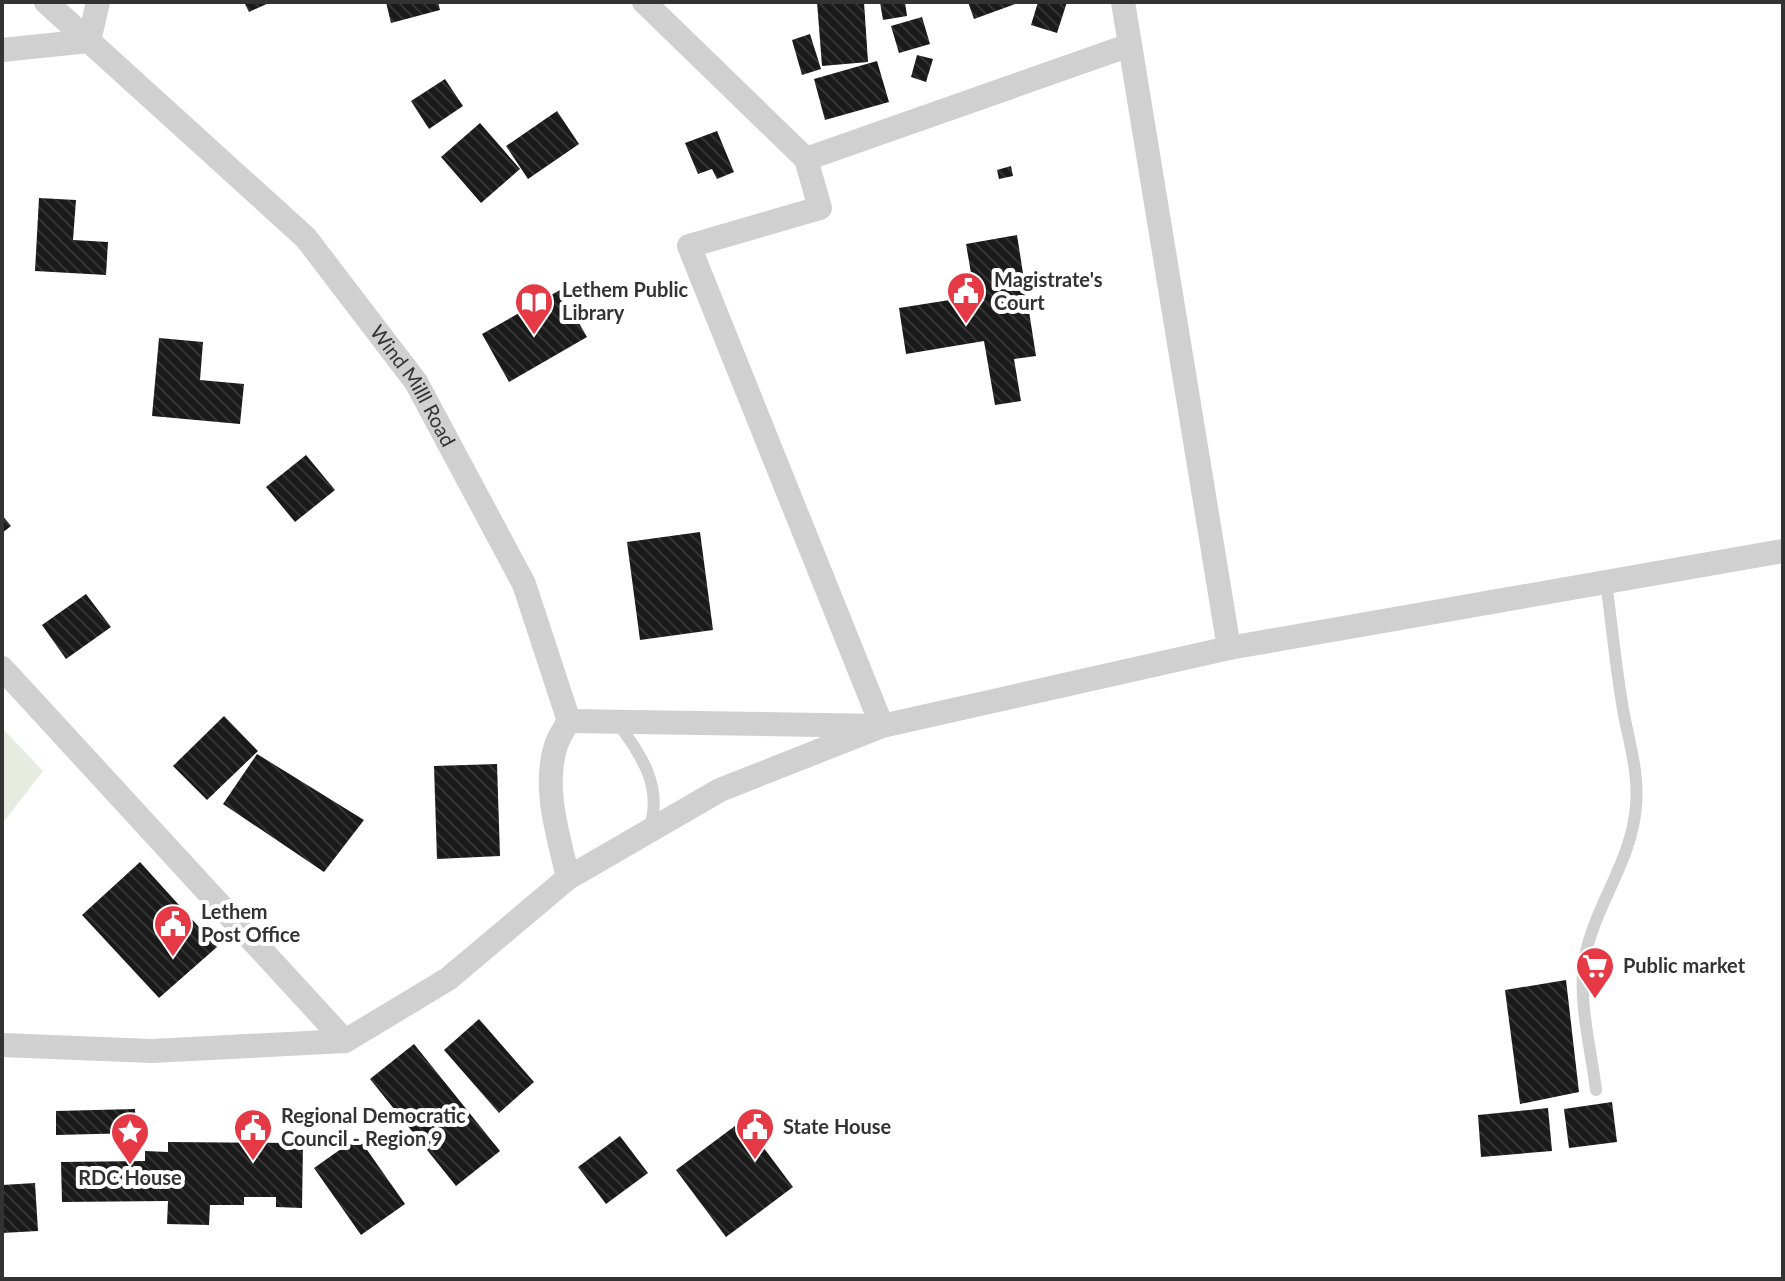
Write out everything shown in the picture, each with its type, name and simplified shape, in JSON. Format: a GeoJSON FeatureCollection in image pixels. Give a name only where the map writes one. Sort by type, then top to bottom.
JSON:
{"type":"FeatureCollection","features":[{"type":"Feature","properties":{"kind":"street","name":"Wind Milll Road"},"geometry":{"type":"LineString","coordinates":[[46,2],[306,238],[416,382],[524,584],[569,721]]}},
{"type":"Feature","properties":{"kind":"street"},"geometry":{"type":"LineString","coordinates":[[2,50],[89,41],[98,2]]}},
{"type":"Feature","properties":{"kind":"street"},"geometry":{"type":"LineString","coordinates":[[644,2],[806,159],[820,208],[689,246],[882,726]]}},
{"type":"Feature","properties":{"kind":"street"},"geometry":{"type":"LineString","coordinates":[[1123,2],[1229,648]]}},
{"type":"Feature","properties":{"kind":"street"},"geometry":{"type":"LineString","coordinates":[[806,159],[1130,45]]}},
{"type":"Feature","properties":{"kind":"street"},"geometry":{"type":"LineString","coordinates":[[2,1045],[152,1051],[345,1041],[448,979],[568,878],[720,790],[882,726],[1229,648],[1783,551]]}},
{"type":"Feature","properties":{"kind":"street"},"geometry":{"type":"LineString","coordinates":[[2,668],[345,1041]]}},
{"type":"Feature","properties":{"kind":"street"},"geometry":{"type":"LineString","coordinates":[[568,878],[554,814],[550,778],[555,746],[569,721],[882,726]]}},
{"type":"Feature","properties":{"kind":"lane"},"geometry":{"type":"LineString","coordinates":[[1596,1090],[1583,992],[1585,957],[1595,923],[1620,869],[1636,807],[1635,765],[1624,714],[1606,582]]}},
{"type":"Feature","properties":{"kind":"lane"},"geometry":{"type":"LineString","coordinates":[[617,721],[642,758],[654,789],[654,814],[648,832]]}},
{"type":"Feature","properties":{"kind":"shaded area"},"geometry":{"type":"Polygon","coordinates":[[[2,728],[43,771],[2,824],[2,728]]]}},
{"type":"Feature","properties":{"kind":"building"},"geometry":{"type":"Polygon","coordinates":[[[244,2],[271,2],[249,12],[244,2]]]}},
{"type":"Feature","properties":{"kind":"building"},"geometry":{"type":"Polygon","coordinates":[[[386,2],[438,2],[440,10],[391,23],[386,2]]]}},
{"type":"Feature","properties":{"kind":"building"},"geometry":{"type":"Polygon","coordinates":[[[817,2],[864,2],[868,62],[822,66],[817,2]]]}},
{"type":"Feature","properties":{"kind":"building"},"geometry":{"type":"Polygon","coordinates":[[[880,2],[905,2],[907,16],[883,20],[880,2]]]}},
{"type":"Feature","properties":{"kind":"building"},"geometry":{"type":"Polygon","coordinates":[[[968,2],[1021,2],[974,19],[968,2]]]}},
{"type":"Feature","properties":{"kind":"building"},"geometry":{"type":"Polygon","coordinates":[[[1038,2],[1067,2],[1057,33],[1031,25],[1038,2]]]}},
{"type":"Feature","properties":{"kind":"building"},"geometry":{"type":"Polygon","coordinates":[[[922,17],[930,44],[899,53],[891,26],[922,17]]]}},
{"type":"Feature","properties":{"kind":"building"},"geometry":{"type":"Polygon","coordinates":[[[810,34],[821,69],[802,75],[792,40],[810,34]]]}},
{"type":"Feature","properties":{"kind":"building"},"geometry":{"type":"Polygon","coordinates":[[[917,55],[933,59],[926,82],[911,77],[917,55]]]}},
{"type":"Feature","properties":{"kind":"building"},"geometry":{"type":"Polygon","coordinates":[[[877,61],[889,102],[825,120],[814,79],[877,61]]]}},
{"type":"Feature","properties":{"kind":"building"},"geometry":{"type":"Polygon","coordinates":[[[445,79],[463,106],[429,129],[411,101],[445,79]]]}},
{"type":"Feature","properties":{"kind":"building"},"geometry":{"type":"Polygon","coordinates":[[[557,111],[579,144],[528,179],[506,146],[557,111]]]}},
{"type":"Feature","properties":{"kind":"building"},"geometry":{"type":"Polygon","coordinates":[[[480,123],[520,169],[481,203],[441,157],[480,123]]]}},
{"type":"Feature","properties":{"kind":"building"},"geometry":{"type":"Polygon","coordinates":[[[717,131],[734,172],[717,179],[712,169],[698,174],[685,143],[717,131]]]}},
{"type":"Feature","properties":{"kind":"building"},"geometry":{"type":"Polygon","coordinates":[[[1011,166],[1013,176],[999,179],[997,170],[1011,166]]]}},
{"type":"Feature","properties":{"kind":"building"},"geometry":{"type":"Polygon","coordinates":[[[39,198],[76,200],[73,240],[108,242],[106,275],[35,271],[39,198]]]}},
{"type":"Feature","properties":{"kind":"building","name":"Magistrate's Court"},"geometry":{"type":"Polygon","coordinates":[[[1017,235],[1036,356],[1014,359],[1021,401],[995,405],[984,341],[906,354],[899,308],[975,296],[966,244],[1017,235]]]}},
{"type":"Feature","properties":{"kind":"building","name":"Lethem Public Library"},"geometry":{"type":"Polygon","coordinates":[[[560,290],[587,337],[509,382],[482,334],[560,290]]]}},
{"type":"Feature","properties":{"kind":"building"},"geometry":{"type":"Polygon","coordinates":[[[159,338],[203,342],[200,380],[244,384],[240,424],[152,416],[159,338]]]}},
{"type":"Feature","properties":{"kind":"building"},"geometry":{"type":"Polygon","coordinates":[[[306,455],[335,490],[295,522],[266,487],[306,455]]]}},
{"type":"Feature","properties":{"kind":"building"},"geometry":{"type":"Polygon","coordinates":[[[2,515],[11,526],[2,533],[2,515]]]}},
{"type":"Feature","properties":{"kind":"building"},"geometry":{"type":"Polygon","coordinates":[[[700,532],[713,630],[640,640],[627,542],[700,532]]]}},
{"type":"Feature","properties":{"kind":"building"},"geometry":{"type":"Polygon","coordinates":[[[86,594],[111,627],[66,659],[42,625],[86,594]]]}},
{"type":"Feature","properties":{"kind":"building"},"geometry":{"type":"Polygon","coordinates":[[[224,716],[258,751],[207,800],[173,766],[224,716]]]}},
{"type":"Feature","properties":{"kind":"building"},"geometry":{"type":"Polygon","coordinates":[[[257,754],[364,820],[324,872],[223,804],[257,754]]]}},
{"type":"Feature","properties":{"kind":"building"},"geometry":{"type":"Polygon","coordinates":[[[497,764],[500,856],[437,859],[434,766],[497,764]]]}},
{"type":"Feature","properties":{"kind":"building"},"geometry":{"type":"Polygon","coordinates":[[[140,862],[217,947],[159,998],[82,915],[140,862]]]}},
{"type":"Feature","properties":{"kind":"building"},"geometry":{"type":"Polygon","coordinates":[[[1566,980],[1579,1092],[1520,1104],[1505,990],[1566,980]]]}},
{"type":"Feature","properties":{"kind":"building"},"geometry":{"type":"Polygon","coordinates":[[[479,1019],[534,1082],[499,1113],[444,1050],[479,1019]]]}},
{"type":"Feature","properties":{"kind":"building"},"geometry":{"type":"Polygon","coordinates":[[[414,1044],[500,1151],[456,1186],[370,1079],[414,1044]]]}},
{"type":"Feature","properties":{"kind":"building"},"geometry":{"type":"Polygon","coordinates":[[[1612,1102],[1617,1142],[1569,1148],[1564,1109],[1612,1102]]]}},
{"type":"Feature","properties":{"kind":"building"},"geometry":{"type":"Polygon","coordinates":[[[1548,1108],[1552,1151],[1481,1157],[1478,1115],[1548,1108]]]}},
{"type":"Feature","properties":{"kind":"building"},"geometry":{"type":"Polygon","coordinates":[[[135,1109],[136,1133],[56,1135],[56,1111],[135,1109]]]}},
{"type":"Feature","properties":{"kind":"building"},"geometry":{"type":"Polygon","coordinates":[[[743,1120],[793,1187],[726,1237],[676,1170],[743,1120]]]}},
{"type":"Feature","properties":{"kind":"building"},"geometry":{"type":"Polygon","coordinates":[[[620,1136],[648,1173],[606,1204],[578,1167],[620,1136]]]}},
{"type":"Feature","properties":{"kind":"building"},"geometry":{"type":"Polygon","coordinates":[[[358,1137],[405,1204],[361,1235],[314,1168],[358,1137]]]}},
{"type":"Feature","properties":{"kind":"building"},"geometry":{"type":"Polygon","coordinates":[[[168,1142],[303,1143],[302,1208],[276,1207],[276,1197],[244,1197],[244,1205],[210,1205],[209,1225],[167,1224],[168,1201],[62,1202],[61,1162],[145,1161],[145,1151],[168,1152],[168,1142]]]}},
{"type":"Feature","properties":{"kind":"building"},"geometry":{"type":"Polygon","coordinates":[[[35,1183],[38,1231],[2,1233],[2,1185],[35,1183]]]}},
{"type":"Feature","properties":{"kind":"place","name":"Magistrate's Court"},"geometry":{"type":"Point","coordinates":[966,325]}},
{"type":"Feature","properties":{"kind":"place","name":"Lethem Public Library"},"geometry":{"type":"Point","coordinates":[534,336]}},
{"type":"Feature","properties":{"kind":"place","name":"Lethem Post Office"},"geometry":{"type":"Point","coordinates":[173,958]}},
{"type":"Feature","properties":{"kind":"place","name":"Public market"},"geometry":{"type":"Point","coordinates":[1595,1000]}},
{"type":"Feature","properties":{"kind":"place","name":"State House"},"geometry":{"type":"Point","coordinates":[755,1161]}},
{"type":"Feature","properties":{"kind":"place","name":"Regional Democratic Council - Region 9"},"geometry":{"type":"Point","coordinates":[253,1162]}},
{"type":"Feature","properties":{"kind":"place","name":"RDC House"},"geometry":{"type":"Point","coordinates":[130,1166]}}]}
